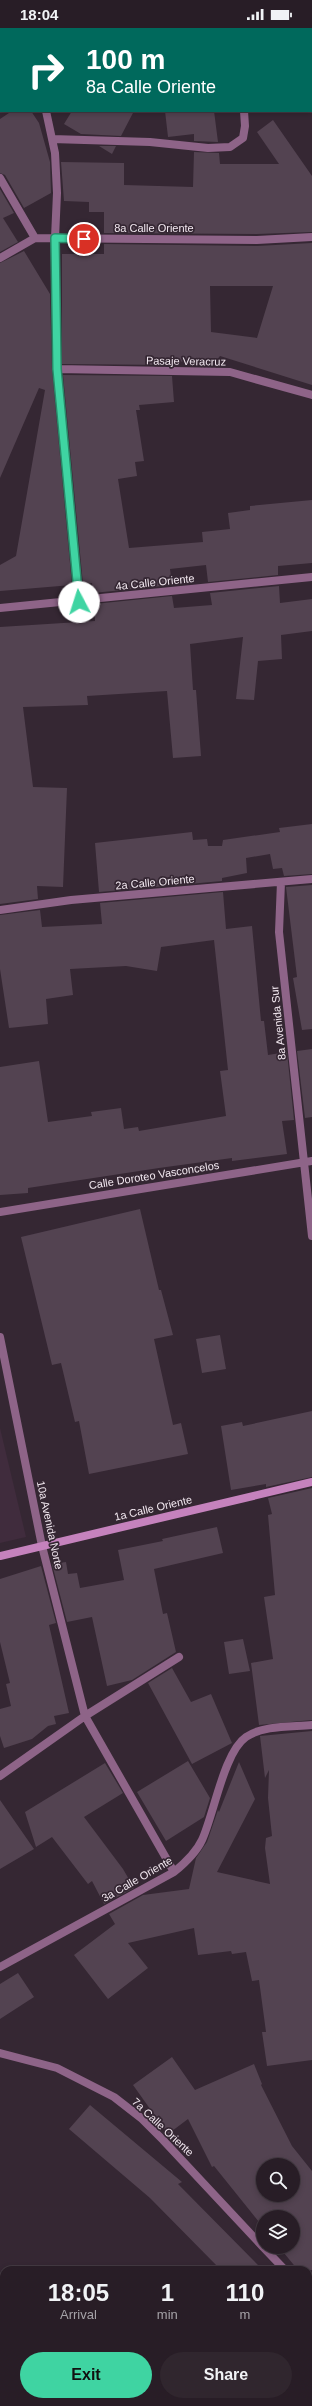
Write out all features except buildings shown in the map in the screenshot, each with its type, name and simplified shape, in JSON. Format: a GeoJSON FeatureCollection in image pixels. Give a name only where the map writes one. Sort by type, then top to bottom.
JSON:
{"type":"FeatureCollection","features":[{"type":"Feature","properties":{"kind":"street"},"geometry":{"type":"LineString","coordinates":[[46,112],[52,139],[57,193],[55,238],[57,369],[79,602]]}},
{"type":"Feature","properties":{"kind":"street"},"geometry":{"type":"LineString","coordinates":[[52,139],[150,142],[208,148],[230,147],[243,138],[245,126],[244,112]]}},
{"type":"Feature","properties":{"kind":"street"},"geometry":{"type":"LineString","coordinates":[[0,178],[35,238]]}},
{"type":"Feature","properties":{"kind":"street","name":"8a Calle Oriente"},"geometry":{"type":"LineString","coordinates":[[0,258],[35,238],[257,240],[312,237]]}},
{"type":"Feature","properties":{"kind":"street","name":"Pasaje Veracruz"},"geometry":{"type":"LineString","coordinates":[[57,369],[230,372],[312,395]]}},
{"type":"Feature","properties":{"kind":"street","name":"4a Calle Oriente"},"geometry":{"type":"LineString","coordinates":[[0,608],[79,602],[312,577]]}},
{"type":"Feature","properties":{"kind":"street","name":"2a Calle Oriente"},"geometry":{"type":"LineString","coordinates":[[0,910],[71,900],[312,879]]}},
{"type":"Feature","properties":{"kind":"street","name":"8a Avenida Sur"},"geometry":{"type":"LineString","coordinates":[[282,882],[279,932],[308,1162],[312,1236]]}},
{"type":"Feature","properties":{"kind":"street","name":"Calle Doroteo Vasconcelos"},"geometry":{"type":"LineString","coordinates":[[0,1212],[308,1162]]}},
{"type":"Feature","properties":{"kind":"street","name":"10a Avenida Norte"},"geometry":{"type":"LineString","coordinates":[[0,1337],[42,1546],[86,1716],[174,1872]]}},
{"type":"Feature","properties":{"kind":"street","name":"1a Calle Oriente"},"geometry":{"type":"LineString","coordinates":[[0,1556],[312,1482]]}},
{"type":"Feature","properties":{"kind":"street"},"geometry":{"type":"LineString","coordinates":[[0,1776],[86,1716],[179,1657]]}},
{"type":"Feature","properties":{"kind":"street","name":"3a Calle Oriente"},"geometry":{"type":"LineString","coordinates":[[0,1967],[174,1872],[189,1858],[202,1840],[234,1749],[246,1736],[266,1729],[312,1725]]}},
{"type":"Feature","properties":{"kind":"street","name":"7a Calle Oriente"},"geometry":{"type":"LineString","coordinates":[[0,2053],[57,2068],[114,2097],[140,2118],[163,2140],[256,2240]]}},
{"type":"Feature","properties":{"kind":"street","name":"7a Calle Oriente"},"geometry":{"type":"LineString","coordinates":[[270,2254],[281,2266]]}},
{"type":"Feature","properties":{"kind":"shaded area"},"geometry":{"type":"Polygon","coordinates":[[[0,1428],[26,1537],[0,1543],[0,1428]]]}},
{"type":"Feature","properties":{"kind":"route"},"geometry":{"type":"LineString","coordinates":[[79,602],[57,369],[55,238],[84,239]]}}]}
